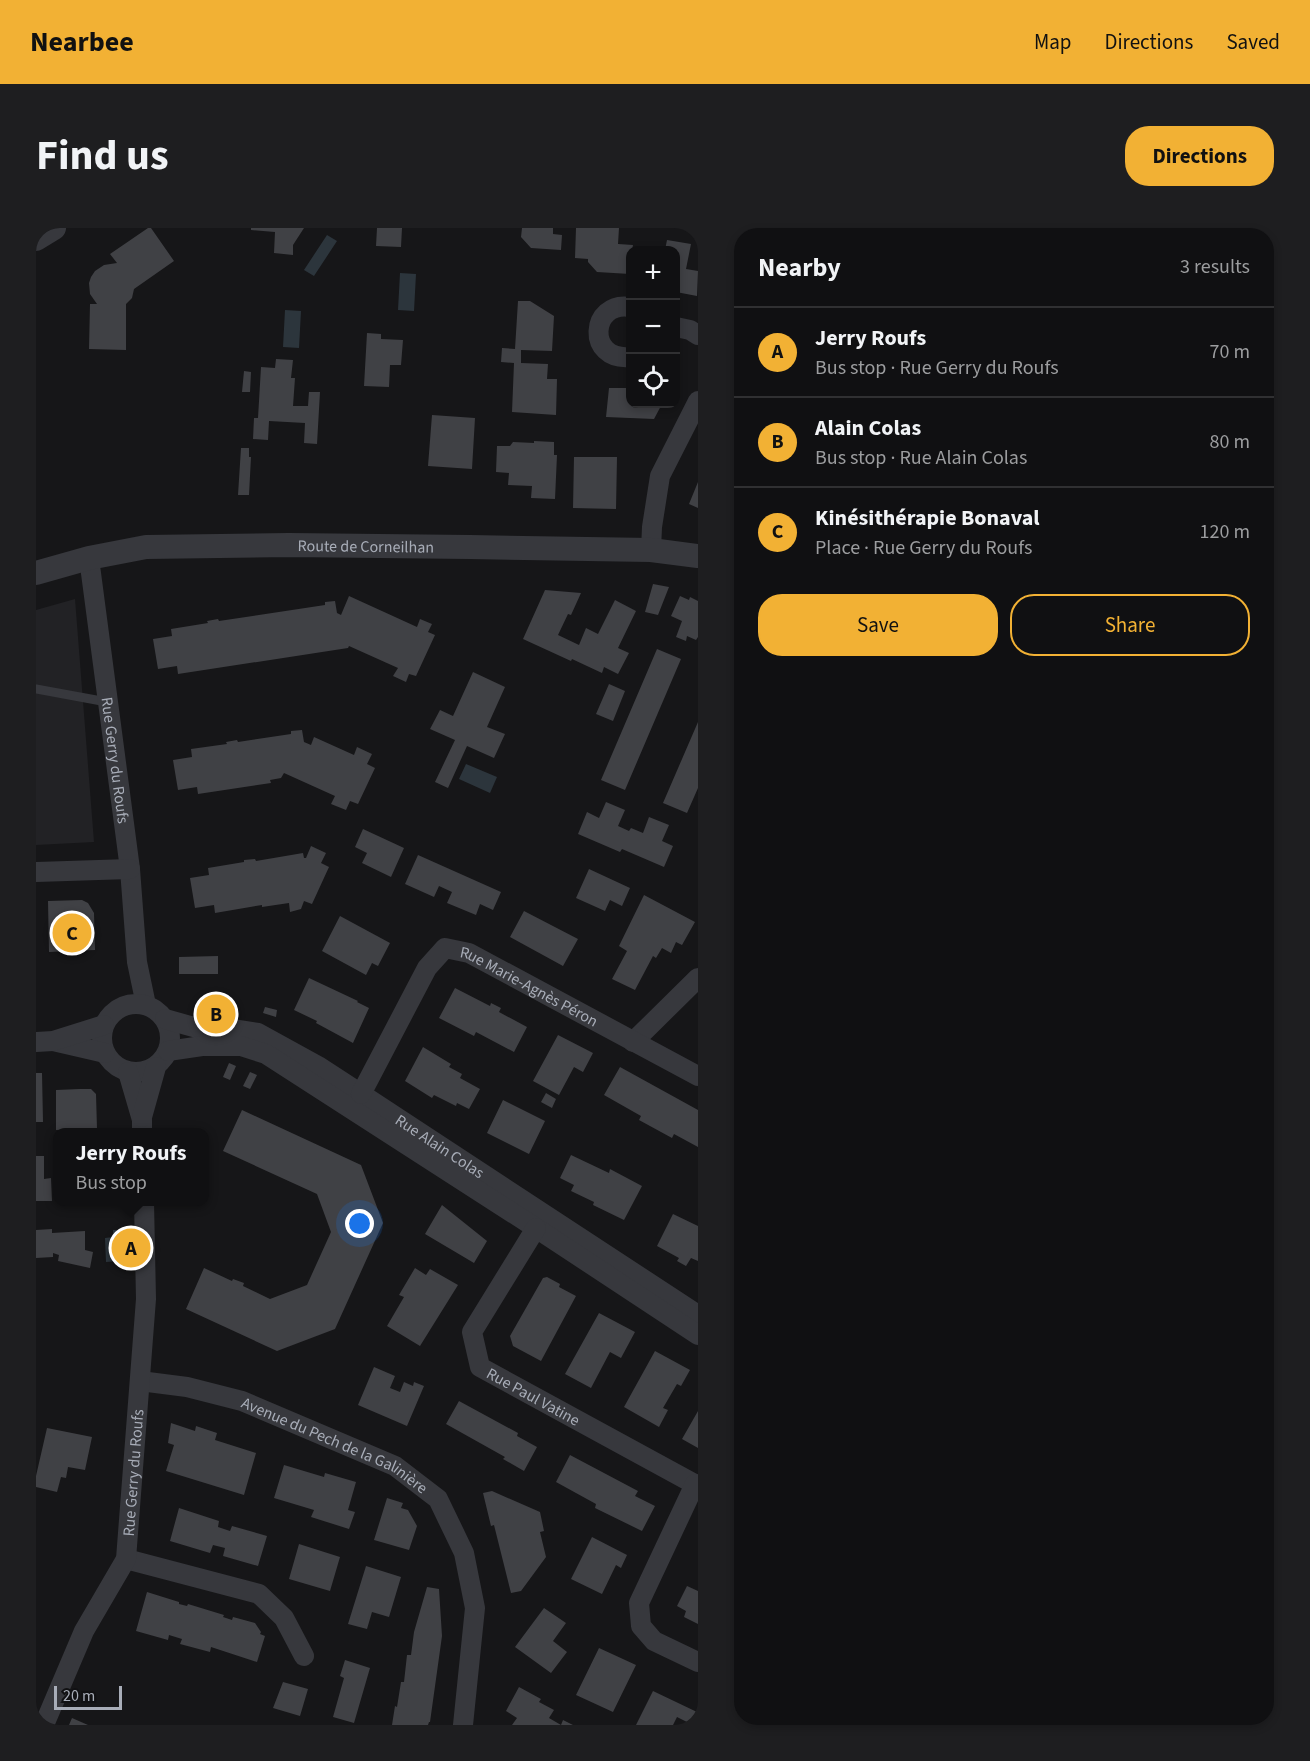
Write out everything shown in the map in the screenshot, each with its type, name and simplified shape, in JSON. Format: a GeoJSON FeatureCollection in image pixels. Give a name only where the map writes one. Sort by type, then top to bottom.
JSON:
{"type":"FeatureCollection","features":[{"type":"Feature","properties":{"kind":"street"},"geometry":{"type":"LineString","coordinates":[[36,239],[54,228]]}},
{"type":"Feature","properties":{"kind":"street"},"geometry":{"type":"LineString","coordinates":[[626,306],[610,310],[601,319],[597,331],[600,344],[608,353],[620,358],[626,357]]}},
{"type":"Feature","properties":{"kind":"street"},"geometry":{"type":"LineString","coordinates":[[680,328],[698,335]]}},
{"type":"Feature","properties":{"kind":"street"},"geometry":{"type":"LineString","coordinates":[[651,550],[660,476],[698,401]]}},
{"type":"Feature","properties":{"kind":"street","name":"Route de Corneilhan"},"geometry":{"type":"LineString","coordinates":[[36,573],[89,558],[146,546],[289,545],[651,550],[698,556]]}},
{"type":"Feature","properties":{"kind":"street","name":"Rue Gerry du Roufs"},"geometry":{"type":"LineString","coordinates":[[89,558],[130,868],[137,962],[146,1005]]}},
{"type":"Feature","properties":{"kind":"street"},"geometry":{"type":"LineString","coordinates":[[36,872],[130,868]]}},
{"type":"Feature","properties":{"kind":"street","name":"Rue Marie-Agnès Péron"},"geometry":{"type":"LineString","coordinates":[[361,1094],[427,968],[445,948],[469,953],[698,1076]]}},
{"type":"Feature","properties":{"kind":"street","name":"Rue Gerry du Roufs"},"geometry":{"type":"LineString","coordinates":[[124,1006],[137,962]]}},
{"type":"Feature","properties":{"kind":"street"},"geometry":{"type":"LineString","coordinates":[[633,1042],[698,978]]}},
{"type":"Feature","properties":{"kind":"street"},"geometry":{"type":"LineString","coordinates":[[146,1005],[157,1010],[165,1018],[170,1029],[171,1040],[163,1060],[156,1067],[138,1073],[128,1072],[111,1062],[105,1053],[102,1044],[104,1025],[116,1010],[124,1006],[146,1005]]}},
{"type":"Feature","properties":{"kind":"street","name":"Rue Alain Colas"},"geometry":{"type":"LineString","coordinates":[[165,1018],[201,1029],[232,1029],[258,1033],[318,1066],[698,1315]]}},
{"type":"Feature","properties":{"kind":"street"},"geometry":{"type":"LineString","coordinates":[[44,1042],[104,1025]]}},
{"type":"Feature","properties":{"kind":"street"},"geometry":{"type":"LineString","coordinates":[[44,1042],[105,1053]]}},
{"type":"Feature","properties":{"kind":"street","name":"Rue Alain Colas"},"geometry":{"type":"LineString","coordinates":[[168,1051],[241,1046],[266,1054],[698,1335]]}},
{"type":"Feature","properties":{"kind":"street"},"geometry":{"type":"LineString","coordinates":[[142,1126],[156,1067]]}},
{"type":"Feature","properties":{"kind":"street"},"geometry":{"type":"LineString","coordinates":[[128,1072],[142,1126]]}},
{"type":"Feature","properties":{"kind":"street","name":"Rue Gerry du Roufs"},"geometry":{"type":"LineString","coordinates":[[44,1725],[84,1631],[126,1560],[146,1299],[144,1206]]}},
{"type":"Feature","properties":{"kind":"street","name":"Rue Paul Vatine"},"geometry":{"type":"LineString","coordinates":[[536,1228],[472,1332],[480,1367],[696,1485],[639,1603],[641,1626],[654,1641],[698,1662]]}},
{"type":"Feature","properties":{"kind":"street","name":"Avenue du Pech de la Galinière"},"geometry":{"type":"LineString","coordinates":[[140,1381],[187,1387],[242,1401],[396,1466],[438,1499],[464,1553],[474,1608],[462,1725]]}},
{"type":"Feature","properties":{"kind":"street"},"geometry":{"type":"LineString","coordinates":[[126,1560],[259,1594],[284,1618],[304,1656]]}},
{"type":"Feature","properties":{"kind":"lane"},"geometry":{"type":"LineString","coordinates":[[36,689],[107,702]]}},
{"type":"Feature","properties":{"kind":"shaded area"},"geometry":{"type":"Polygon","coordinates":[[[327,235],[337,241],[314,276],[304,270],[327,235]]]}},
{"type":"Feature","properties":{"kind":"shaded area"},"geometry":{"type":"Polygon","coordinates":[[[400,273],[416,274],[414,311],[398,310],[400,273]]]}},
{"type":"Feature","properties":{"kind":"shaded area"},"geometry":{"type":"Polygon","coordinates":[[[285,310],[301,311],[299,348],[283,347],[285,310]]]}},
{"type":"Feature","properties":{"kind":"shaded area"},"geometry":{"type":"Polygon","coordinates":[[[75,599],[94,842],[36,845],[36,610],[75,599]]]}},
{"type":"Feature","properties":{"kind":"shaded area"},"geometry":{"type":"Polygon","coordinates":[[[466,764],[497,777],[490,793],[459,779],[466,764]]]}},
{"type":"Feature","properties":{"kind":"shaded area"},"geometry":{"type":"Polygon","coordinates":[[[113,1230],[119,1230],[120,1261],[106,1262],[105,1238],[113,1237],[113,1230]]]}},
{"type":"Feature","properties":{"kind":"building"},"geometry":{"type":"Polygon","coordinates":[[[151,228],[174,261],[134,289],[132,298],[126,304],[126,350],[89,349],[90,304],[97,304],[90,294],[91,277],[104,265],[117,263],[110,254],[151,228]]]}},
{"type":"Feature","properties":{"kind":"building"},"geometry":{"type":"Polygon","coordinates":[[[251,228],[304,228],[293,245],[293,255],[274,253],[275,232],[251,230],[251,228]]]}},
{"type":"Feature","properties":{"kind":"building"},"geometry":{"type":"Polygon","coordinates":[[[377,228],[402,228],[401,247],[376,246],[377,228]]]}},
{"type":"Feature","properties":{"kind":"building"},"geometry":{"type":"Polygon","coordinates":[[[522,228],[553,228],[553,234],[562,235],[561,250],[531,248],[521,237],[522,228]]]}},
{"type":"Feature","properties":{"kind":"building"},"geometry":{"type":"Polygon","coordinates":[[[576,228],[619,228],[618,244],[633,245],[626,246],[626,274],[597,272],[588,259],[575,258],[576,228]]]}},
{"type":"Feature","properties":{"kind":"building"},"geometry":{"type":"Polygon","coordinates":[[[667,240],[691,244],[686,269],[698,271],[697,296],[680,293],[680,246],[666,246],[667,240]]]}},
{"type":"Feature","properties":{"kind":"building"},"geometry":{"type":"Polygon","coordinates":[[[518,301],[530,301],[554,316],[552,351],[521,350],[521,363],[548,364],[547,379],[557,379],[556,415],[512,412],[514,363],[501,362],[502,348],[515,349],[518,301]]]}},
{"type":"Feature","properties":{"kind":"building"},"geometry":{"type":"Polygon","coordinates":[[[367,333],[381,334],[381,339],[403,340],[401,365],[390,365],[389,387],[364,386],[367,333]]]}},
{"type":"Feature","properties":{"kind":"building"},"geometry":{"type":"Polygon","coordinates":[[[276,359],[293,360],[291,378],[295,378],[293,406],[308,406],[309,392],[320,392],[317,444],[304,443],[305,423],[269,421],[268,440],[253,439],[254,418],[258,418],[261,367],[275,368],[276,359]]]}},
{"type":"Feature","properties":{"kind":"building"},"geometry":{"type":"Polygon","coordinates":[[[244,371],[251,372],[250,392],[242,392],[244,371]]]}},
{"type":"Feature","properties":{"kind":"building"},"geometry":{"type":"Polygon","coordinates":[[[609,388],[626,388],[626,408],[660,408],[654,419],[606,417],[609,388]]]}},
{"type":"Feature","properties":{"kind":"building"},"geometry":{"type":"Polygon","coordinates":[[[432,415],[475,418],[472,469],[428,466],[432,415]]]}},
{"type":"Feature","properties":{"kind":"building"},"geometry":{"type":"Polygon","coordinates":[[[534,441],[554,442],[554,455],[557,455],[555,499],[531,498],[532,486],[508,485],[509,473],[496,472],[497,446],[510,446],[513,442],[534,443],[534,441]]]}},
{"type":"Feature","properties":{"kind":"building"},"geometry":{"type":"Polygon","coordinates":[[[241,448],[249,448],[249,457],[251,457],[249,495],[238,495],[241,448]]]}},
{"type":"Feature","properties":{"kind":"building"},"geometry":{"type":"Polygon","coordinates":[[[574,457],[617,457],[616,509],[573,508],[574,457]]]}},
{"type":"Feature","properties":{"kind":"building"},"geometry":{"type":"Polygon","coordinates":[[[698,482],[698,508],[689,504],[698,482]]]}},
{"type":"Feature","properties":{"kind":"building"},"geometry":{"type":"Polygon","coordinates":[[[653,584],[669,587],[658,615],[645,612],[653,584]]]}},
{"type":"Feature","properties":{"kind":"building"},"geometry":{"type":"Polygon","coordinates":[[[545,590],[581,593],[558,635],[579,645],[586,628],[598,634],[615,600],[636,611],[618,648],[629,653],[618,674],[604,667],[602,673],[523,639],[545,590]]]}},
{"type":"Feature","properties":{"kind":"building"},"geometry":{"type":"Polygon","coordinates":[[[349,596],[417,627],[420,619],[432,624],[428,632],[435,635],[416,676],[409,674],[406,682],[393,676],[398,668],[349,646],[348,648],[178,674],[177,666],[158,669],[153,639],[172,636],[171,629],[208,623],[207,621],[218,619],[219,621],[325,605],[325,602],[335,601],[337,613],[341,615],[349,596]]]}},
{"type":"Feature","properties":{"kind":"building"},"geometry":{"type":"Polygon","coordinates":[[[680,596],[698,601],[698,637],[696,640],[687,636],[686,641],[676,637],[682,621],[671,616],[680,596]]]}},
{"type":"Feature","properties":{"kind":"building"},"geometry":{"type":"Polygon","coordinates":[[[657,649],[681,659],[625,790],[601,780],[657,649]]]}},
{"type":"Feature","properties":{"kind":"building"},"geometry":{"type":"Polygon","coordinates":[[[473,672],[505,687],[487,727],[505,734],[494,758],[467,746],[448,788],[435,782],[455,740],[430,729],[440,710],[453,716],[473,672]]]}},
{"type":"Feature","properties":{"kind":"building"},"geometry":{"type":"Polygon","coordinates":[[[609,684],[625,691],[613,721],[596,714],[609,684]]]}},
{"type":"Feature","properties":{"kind":"building"},"geometry":{"type":"Polygon","coordinates":[[[698,722],[698,788],[687,813],[663,803],[698,722]]]}},
{"type":"Feature","properties":{"kind":"building"},"geometry":{"type":"Polygon","coordinates":[[[302,730],[304,742],[311,745],[314,737],[354,755],[357,747],[372,754],[367,764],[375,768],[358,804],[350,801],[346,810],[331,804],[335,796],[284,773],[281,778],[270,780],[271,783],[198,794],[197,787],[178,790],[173,760],[192,757],[191,749],[227,744],[226,742],[237,740],[238,742],[291,734],[291,731],[302,730]]]}},
{"type":"Feature","properties":{"kind":"building"},"geometry":{"type":"Polygon","coordinates":[[[606,802],[625,810],[618,826],[629,831],[631,828],[643,833],[649,817],[669,825],[662,841],[673,846],[664,867],[578,834],[587,812],[599,818],[606,802]]]}},
{"type":"Feature","properties":{"kind":"building"},"geometry":{"type":"Polygon","coordinates":[[[363,829],[404,848],[391,877],[362,863],[367,853],[355,847],[363,829]]]}},
{"type":"Feature","properties":{"kind":"building"},"geometry":{"type":"Polygon","coordinates":[[[311,846],[326,853],[321,863],[329,867],[312,904],[304,901],[301,909],[290,912],[289,903],[215,913],[214,905],[195,908],[190,878],[209,875],[208,868],[244,862],[244,860],[255,859],[256,861],[303,853],[306,858],[311,846]]]}},
{"type":"Feature","properties":{"kind":"building"},"geometry":{"type":"Polygon","coordinates":[[[418,855],[501,892],[493,910],[480,904],[476,915],[447,903],[452,892],[439,886],[434,897],[405,884],[418,855]]]}},
{"type":"Feature","properties":{"kind":"building"},"geometry":{"type":"Polygon","coordinates":[[[589,869],[630,888],[622,906],[610,900],[605,911],[576,898],[589,869]]]}},
{"type":"Feature","properties":{"kind":"building"},"geometry":{"type":"Polygon","coordinates":[[[644,895],[695,922],[682,945],[676,942],[671,953],[662,948],[656,958],[653,956],[635,990],[612,979],[627,951],[619,946],[644,895]]]}},
{"type":"Feature","properties":{"kind":"building"},"geometry":{"type":"Polygon","coordinates":[[[82,900],[88,903],[94,913],[95,950],[49,952],[48,901],[82,900]]]}},
{"type":"Feature","properties":{"kind":"building"},"geometry":{"type":"Polygon","coordinates":[[[524,911],[578,939],[563,966],[510,937],[524,911]]]}},
{"type":"Feature","properties":{"kind":"building"},"geometry":{"type":"Polygon","coordinates":[[[340,916],[390,943],[378,966],[372,963],[366,975],[322,951],[340,916]]]}},
{"type":"Feature","properties":{"kind":"building"},"geometry":{"type":"Polygon","coordinates":[[[218,956],[218,974],[179,974],[179,957],[218,956]]]}},
{"type":"Feature","properties":{"kind":"building"},"geometry":{"type":"Polygon","coordinates":[[[309,978],[369,1008],[353,1043],[294,1010],[309,978]]]}},
{"type":"Feature","properties":{"kind":"building"},"geometry":{"type":"Polygon","coordinates":[[[455,988],[490,1006],[491,1003],[501,1008],[499,1012],[527,1027],[514,1052],[476,1032],[474,1036],[439,1018],[455,988]]]}},
{"type":"Feature","properties":{"kind":"building"},"geometry":{"type":"Polygon","coordinates":[[[265,1007],[277,1010],[276,1017],[263,1013],[265,1007]]]}},
{"type":"Feature","properties":{"kind":"building"},"geometry":{"type":"Polygon","coordinates":[[[558,1035],[593,1053],[583,1072],[574,1067],[559,1095],[533,1081],[558,1035]]]}},
{"type":"Feature","properties":{"kind":"building"},"geometry":{"type":"Polygon","coordinates":[[[423,1047],[451,1064],[449,1067],[462,1074],[460,1078],[480,1089],[469,1109],[457,1103],[456,1106],[434,1095],[432,1098],[405,1081],[423,1047]]]}},
{"type":"Feature","properties":{"kind":"building"},"geometry":{"type":"Polygon","coordinates":[[[229,1063],[236,1066],[230,1080],[223,1077],[229,1063]]]}},
{"type":"Feature","properties":{"kind":"building"},"geometry":{"type":"Polygon","coordinates":[[[620,1067],[698,1110],[698,1147],[674,1134],[672,1138],[639,1120],[641,1116],[604,1095],[620,1067]]]}},
{"type":"Feature","properties":{"kind":"building"},"geometry":{"type":"Polygon","coordinates":[[[250,1072],[257,1075],[250,1089],[243,1086],[250,1072]]]}},
{"type":"Feature","properties":{"kind":"building"},"geometry":{"type":"Polygon","coordinates":[[[36,1073],[42,1073],[43,1122],[36,1122],[36,1073]]]}},
{"type":"Feature","properties":{"kind":"building"},"geometry":{"type":"Polygon","coordinates":[[[91,1089],[96,1094],[97,1128],[56,1128],[56,1090],[91,1089]]]}},
{"type":"Feature","properties":{"kind":"building"},"geometry":{"type":"Polygon","coordinates":[[[546,1093],[556,1099],[552,1108],[541,1102],[546,1093]]]}},
{"type":"Feature","properties":{"kind":"building"},"geometry":{"type":"Polygon","coordinates":[[[503,1100],[545,1121],[529,1154],[487,1133],[503,1100]]]}},
{"type":"Feature","properties":{"kind":"building"},"geometry":{"type":"Polygon","coordinates":[[[242,1110],[361,1165],[383,1223],[335,1329],[277,1351],[186,1309],[204,1268],[232,1281],[233,1279],[244,1283],[243,1286],[270,1299],[307,1285],[331,1232],[317,1194],[223,1151],[242,1110]]]}},
{"type":"Feature","properties":{"kind":"building"},"geometry":{"type":"Polygon","coordinates":[[[571,1155],[609,1173],[610,1169],[642,1186],[624,1220],[571,1191],[574,1185],[560,1178],[571,1155]]]}},
{"type":"Feature","properties":{"kind":"building"},"geometry":{"type":"Polygon","coordinates":[[[36,1156],[44,1156],[44,1179],[51,1178],[52,1201],[36,1201],[36,1156]]]}},
{"type":"Feature","properties":{"kind":"building"},"geometry":{"type":"Polygon","coordinates":[[[442,1205],[487,1241],[474,1263],[425,1234],[442,1205]]]}},
{"type":"Feature","properties":{"kind":"building"},"geometry":{"type":"Polygon","coordinates":[[[673,1214],[698,1226],[698,1261],[691,1258],[686,1266],[677,1261],[679,1258],[657,1246],[673,1214]]]}},
{"type":"Feature","properties":{"kind":"building"},"geometry":{"type":"Polygon","coordinates":[[[52,1229],[52,1233],[85,1231],[85,1250],[93,1252],[90,1268],[58,1261],[59,1255],[53,1253],[53,1257],[36,1258],[36,1230],[52,1229]]]}},
{"type":"Feature","properties":{"kind":"building"},"geometry":{"type":"Polygon","coordinates":[[[415,1268],[426,1275],[430,1269],[458,1285],[420,1346],[387,1326],[404,1297],[399,1295],[415,1268]]]}},
{"type":"Feature","properties":{"kind":"building"},"geometry":{"type":"Polygon","coordinates":[[[547,1277],[576,1296],[541,1361],[513,1346],[510,1336],[543,1278],[547,1277]]]}},
{"type":"Feature","properties":{"kind":"building"},"geometry":{"type":"Polygon","coordinates":[[[599,1313],[635,1332],[621,1358],[610,1352],[591,1388],[565,1374],[599,1313]]]}},
{"type":"Feature","properties":{"kind":"building"},"geometry":{"type":"Polygon","coordinates":[[[655,1351],[690,1370],[681,1386],[677,1384],[663,1408],[668,1410],[659,1427],[624,1407],[655,1351]]]}},
{"type":"Feature","properties":{"kind":"building"},"geometry":{"type":"Polygon","coordinates":[[[374,1367],[395,1376],[390,1388],[400,1392],[404,1382],[413,1386],[414,1382],[424,1386],[407,1426],[358,1405],[374,1367]]]}},
{"type":"Feature","properties":{"kind":"building"},"geometry":{"type":"Polygon","coordinates":[[[459,1401],[518,1433],[517,1436],[537,1447],[524,1471],[503,1459],[505,1457],[446,1424],[459,1401]]]}},
{"type":"Feature","properties":{"kind":"building"},"geometry":{"type":"Polygon","coordinates":[[[698,1411],[698,1448],[682,1439],[698,1411]]]}},
{"type":"Feature","properties":{"kind":"building"},"geometry":{"type":"Polygon","coordinates":[[[171,1423],[195,1431],[196,1426],[217,1433],[215,1440],[256,1453],[244,1495],[166,1471],[174,1445],[168,1443],[171,1423]]]}},
{"type":"Feature","properties":{"kind":"building"},"geometry":{"type":"Polygon","coordinates":[[[47,1428],[92,1437],[85,1470],[68,1467],[66,1478],[61,1477],[57,1492],[36,1487],[36,1476],[47,1428]]]}},
{"type":"Feature","properties":{"kind":"building"},"geometry":{"type":"Polygon","coordinates":[[[570,1455],[638,1491],[635,1496],[655,1506],[642,1531],[595,1508],[596,1504],[556,1482],[570,1455]]]}},
{"type":"Feature","properties":{"kind":"building"},"geometry":{"type":"Polygon","coordinates":[[[284,1465],[324,1477],[325,1473],[356,1482],[348,1510],[355,1512],[349,1529],[311,1517],[314,1510],[274,1498],[284,1465]]]}},
{"type":"Feature","properties":{"kind":"building"},"geometry":{"type":"Polygon","coordinates":[[[492,1491],[540,1512],[544,1531],[540,1532],[546,1557],[521,1591],[511,1593],[494,1525],[491,1526],[483,1493],[492,1491]]]}},
{"type":"Feature","properties":{"kind":"building"},"geometry":{"type":"Polygon","coordinates":[[[387,1498],[403,1503],[401,1508],[408,1510],[417,1526],[409,1550],[374,1540],[387,1498]]]}},
{"type":"Feature","properties":{"kind":"building"},"geometry":{"type":"Polygon","coordinates":[[[179,1508],[219,1521],[218,1527],[230,1531],[232,1526],[267,1536],[258,1566],[223,1556],[225,1548],[213,1545],[210,1553],[170,1541],[179,1508]]]}},
{"type":"Feature","properties":{"kind":"building"},"geometry":{"type":"Polygon","coordinates":[[[592,1537],[627,1555],[621,1568],[616,1565],[602,1594],[571,1579],[592,1537]]]}},
{"type":"Feature","properties":{"kind":"building"},"geometry":{"type":"Polygon","coordinates":[[[299,1544],[340,1557],[330,1591],[289,1579],[299,1544]]]}},
{"type":"Feature","properties":{"kind":"building"},"geometry":{"type":"Polygon","coordinates":[[[366,1566],[401,1577],[389,1617],[372,1612],[367,1629],[348,1624],[366,1566]]]}},
{"type":"Feature","properties":{"kind":"building"},"geometry":{"type":"Polygon","coordinates":[[[687,1586],[698,1591],[698,1624],[684,1617],[686,1611],[677,1606],[687,1586]]]}},
{"type":"Feature","properties":{"kind":"building"},"geometry":{"type":"Polygon","coordinates":[[[427,1587],[439,1589],[442,1636],[430,1722],[428,1725],[392,1725],[401,1682],[404,1682],[407,1655],[411,1655],[414,1632],[427,1587]]]}},
{"type":"Feature","properties":{"kind":"building"},"geometry":{"type":"Polygon","coordinates":[[[147,1592],[179,1602],[179,1604],[187,1606],[188,1604],[224,1615],[223,1617],[232,1620],[233,1617],[255,1623],[260,1634],[265,1636],[257,1662],[211,1647],[210,1652],[180,1644],[182,1639],[169,1635],[168,1640],[136,1631],[147,1592]]]}},
{"type":"Feature","properties":{"kind":"building"},"geometry":{"type":"Polygon","coordinates":[[[544,1608],[566,1623],[553,1641],[567,1652],[551,1673],[515,1647],[544,1608]]]}},
{"type":"Feature","properties":{"kind":"building"},"geometry":{"type":"Polygon","coordinates":[[[599,1648],[636,1665],[613,1712],[576,1695],[599,1648]]]}},
{"type":"Feature","properties":{"kind":"building"},"geometry":{"type":"Polygon","coordinates":[[[345,1660],[370,1668],[354,1723],[333,1717],[344,1678],[340,1676],[345,1660]]]}},
{"type":"Feature","properties":{"kind":"building"},"geometry":{"type":"Polygon","coordinates":[[[283,1682],[308,1689],[300,1716],[273,1708],[283,1682]]]}},
{"type":"Feature","properties":{"kind":"building"},"geometry":{"type":"Polygon","coordinates":[[[519,1687],[541,1699],[539,1702],[554,1710],[549,1718],[561,1725],[512,1725],[517,1718],[506,1711],[519,1687]]]}},
{"type":"Feature","properties":{"kind":"building"},"geometry":{"type":"Polygon","coordinates":[[[653,1691],[697,1712],[691,1724],[677,1717],[673,1725],[636,1725],[653,1691]]]}},
{"type":"Feature","properties":{"kind":"building"},"geometry":{"type":"Polygon","coordinates":[[[72,1718],[88,1725],[69,1725],[72,1718]]]}},
{"type":"Feature","properties":{"kind":"building"},"geometry":{"type":"Polygon","coordinates":[[[563,1720],[573,1725],[561,1725],[563,1720]]]}},
{"type":"Feature","properties":{"kind":"place","name":"Kinésithérapie Bonaval"},"geometry":{"type":"Point","coordinates":[72,933]}},
{"type":"Feature","properties":{"kind":"place","name":"Alain Colas"},"geometry":{"type":"Point","coordinates":[216,1014]}},
{"type":"Feature","properties":{"kind":"place","name":"Jerry Roufs"},"geometry":{"type":"Point","coordinates":[131,1248]}}]}
